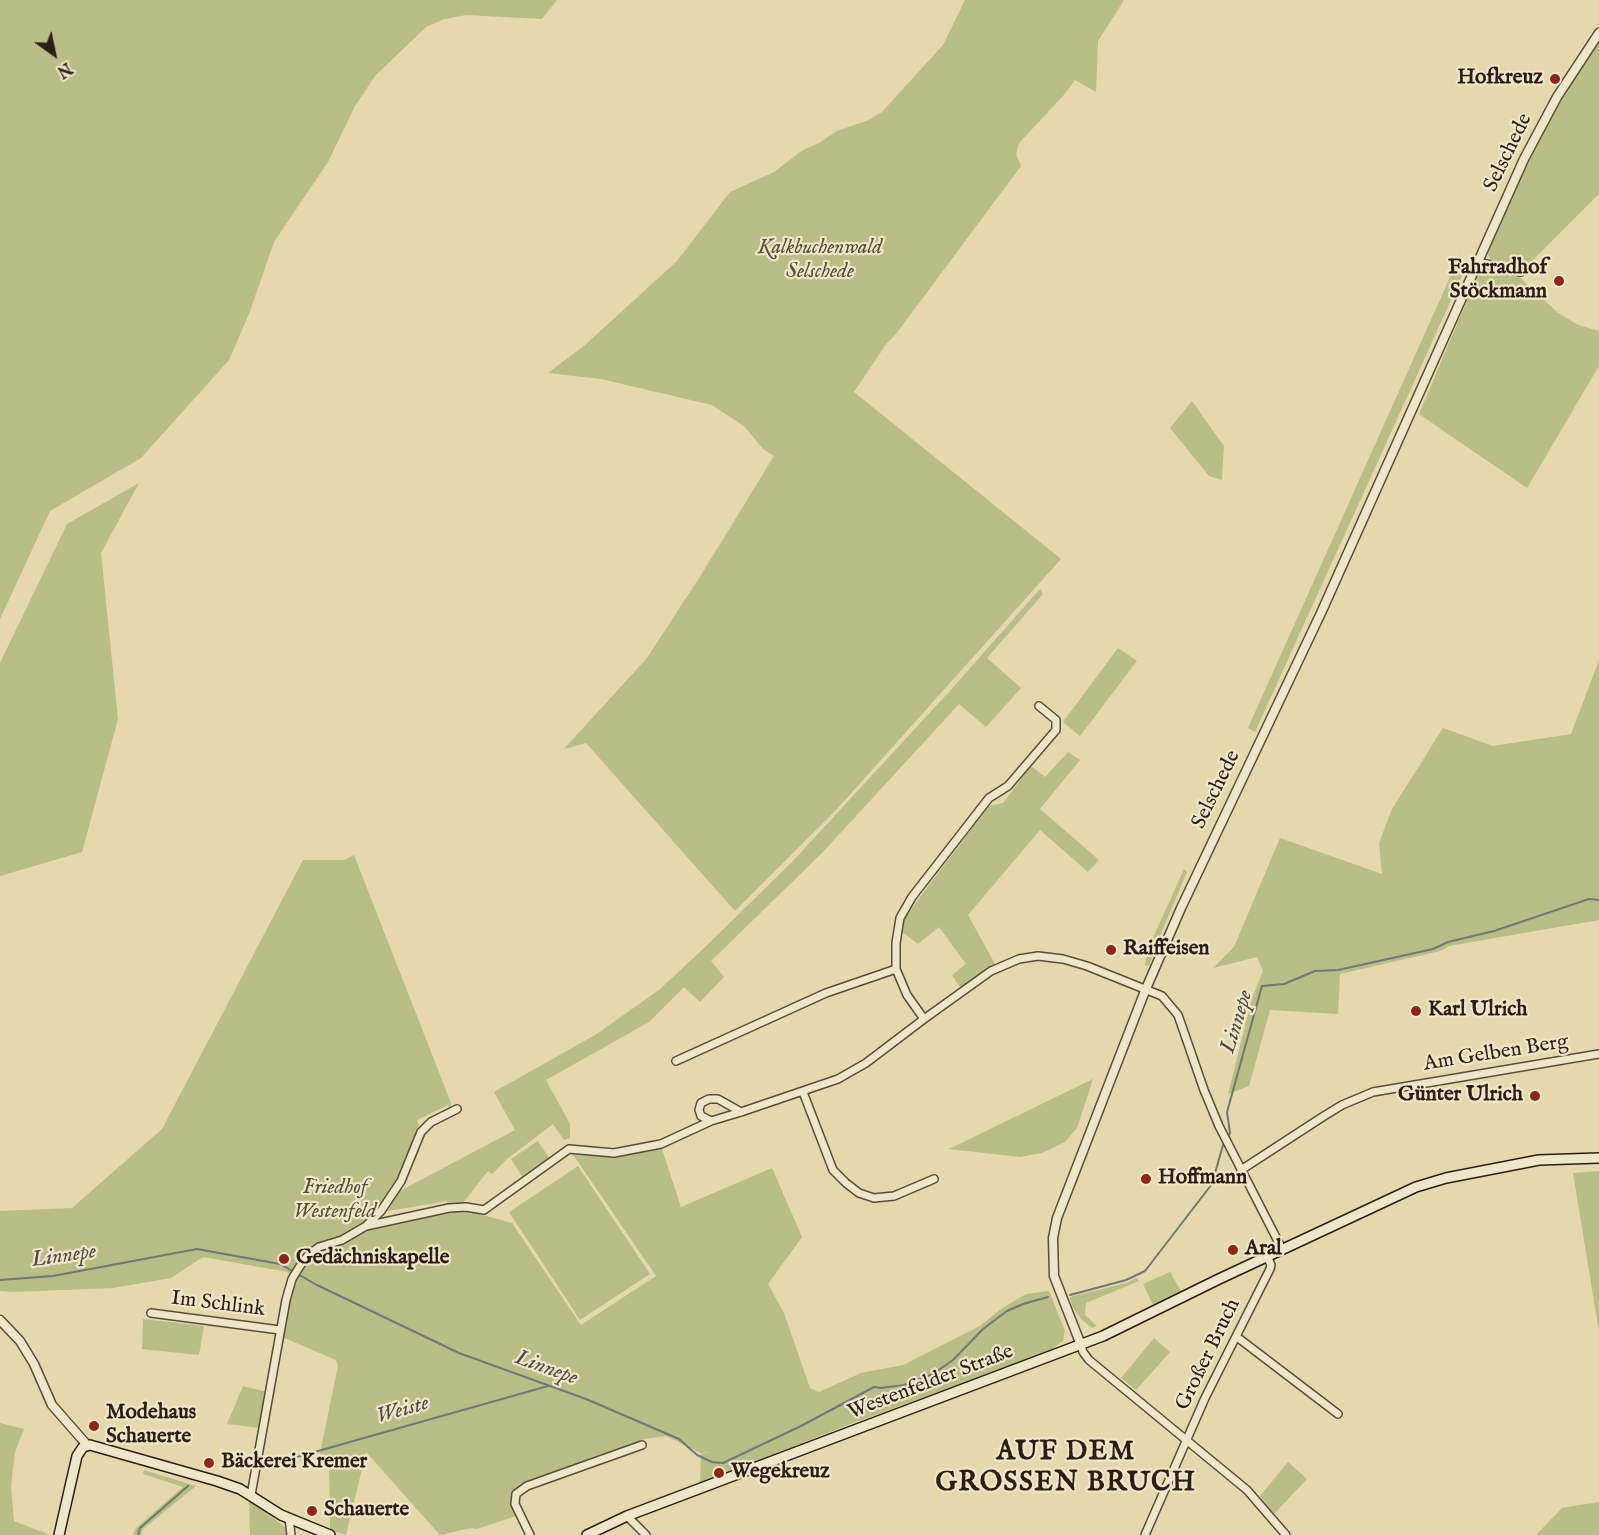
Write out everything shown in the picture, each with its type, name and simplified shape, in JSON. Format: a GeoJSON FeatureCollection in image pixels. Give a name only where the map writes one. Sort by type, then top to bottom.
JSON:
{"type":"FeatureCollection","features":[{"type":"Feature","properties":{"kind":"main road","name":"Westenfelder Straße"},"geometry":{"type":"LineString","coordinates":[[587,1535],[627,1516],[1081,1345],[1395,1195],[1432,1182],[1539,1160],[1599,1158]]}},
{"type":"Feature","properties":{"kind":"main road"},"geometry":{"type":"LineString","coordinates":[[59,1535],[83,1448],[96,1446],[217,1481],[251,1495],[289,1518],[330,1535]]}},
{"type":"Feature","properties":{"kind":"street","name":"Selschede"},"geometry":{"type":"LineString","coordinates":[[1081,1345],[1054,1276],[1053,1238],[1057,1218],[1145,991],[1180,908],[1321,614],[1477,262],[1549,111],[1583,54],[1599,33]]}},
{"type":"Feature","properties":{"kind":"street"},"geometry":{"type":"LineString","coordinates":[[1477,262],[1521,272]]}},
{"type":"Feature","properties":{"kind":"street"},"geometry":{"type":"LineString","coordinates":[[924,1019],[907,995],[896,969],[896,943],[900,918],[912,897],[989,798],[1008,786],[1056,730],[1056,720],[1039,706]]}},
{"type":"Feature","properties":{"kind":"street"},"geometry":{"type":"LineString","coordinates":[[366,1226],[449,1208],[466,1207],[484,1210],[569,1149],[614,1153],[661,1144],[711,1121],[838,1079],[867,1064],[924,1019],[991,971],[1019,959],[1038,956],[1063,959],[1087,966],[1162,996],[1178,1015],[1204,1090],[1221,1130],[1282,1249]]}},
{"type":"Feature","properties":{"kind":"street"},"geometry":{"type":"LineString","coordinates":[[675,1061],[826,993],[896,969]]}},
{"type":"Feature","properties":{"kind":"street","name":"Am Gelben Berg"},"geometry":{"type":"LineString","coordinates":[[1241,1170],[1342,1105],[1373,1092],[1599,1054]]}},
{"type":"Feature","properties":{"kind":"street"},"geometry":{"type":"LineString","coordinates":[[803,1092],[833,1170],[859,1193],[874,1198],[894,1196],[934,1179]]}},
{"type":"Feature","properties":{"kind":"street"},"geometry":{"type":"LineString","coordinates":[[711,1121],[701,1116],[699,1110],[701,1103],[709,1099],[718,1099],[741,1112]]}},
{"type":"Feature","properties":{"kind":"street","name":"Im Schlink"},"geometry":{"type":"LineString","coordinates":[[251,1495],[280,1330],[292,1279],[309,1254],[319,1247],[342,1240],[366,1226],[381,1211],[401,1181],[421,1132],[431,1122],[456,1109]]}},
{"type":"Feature","properties":{"kind":"street","name":"Großer Bruch"},"geometry":{"type":"LineString","coordinates":[[1145,1535],[1186,1439],[1269,1269],[1267,1256]]}},
{"type":"Feature","properties":{"kind":"street","name":"Im Schlink"},"geometry":{"type":"LineString","coordinates":[[152,1313],[280,1330]]}},
{"type":"Feature","properties":{"kind":"street"},"geometry":{"type":"LineString","coordinates":[[0,1320],[24,1346],[52,1405],[83,1448]]}},
{"type":"Feature","properties":{"kind":"street"},"geometry":{"type":"LineString","coordinates":[[1237,1337],[1338,1414]]}},
{"type":"Feature","properties":{"kind":"street"},"geometry":{"type":"LineString","coordinates":[[1081,1345],[1089,1360],[1247,1490],[1286,1535]]}},
{"type":"Feature","properties":{"kind":"street"},"geometry":{"type":"LineString","coordinates":[[530,1535],[515,1504],[516,1494],[527,1486],[642,1445]]}},
{"type":"Feature","properties":{"kind":"street"},"geometry":{"type":"LineString","coordinates":[[627,1516],[646,1535]]}},
{"type":"Feature","properties":{"kind":"street"},"geometry":{"type":"LineString","coordinates":[[289,1518],[291,1535]]}},
{"type":"Feature","properties":{"kind":"green space"},"geometry":{"type":"Polygon","coordinates":[[[0,0],[557,0],[542,19],[466,15],[445,19],[426,27],[375,76],[355,106],[328,162],[274,242],[249,314],[229,360],[141,458],[50,511],[0,619],[0,0]]]}},
{"type":"Feature","properties":{"kind":"green space","name":"Kalkbuchenwald Selschede"},"geometry":{"type":"Polygon","coordinates":[[[965,0],[1124,0],[1098,41],[1096,92],[1075,80],[1019,143],[1016,154],[1021,166],[887,343],[854,392],[1061,559],[837,809],[735,911],[586,743],[564,749],[647,658],[774,456],[763,449],[744,426],[712,405],[601,379],[548,373],[585,345],[677,261],[730,192],[774,172],[803,150],[837,131],[869,120],[882,112],[943,45],[965,0]]]}},
{"type":"Feature","properties":{"kind":"green space"},"geometry":{"type":"Polygon","coordinates":[[[1599,41],[1599,194],[1524,269],[1491,261],[1486,250],[1550,118],[1599,41]]]}},
{"type":"Feature","properties":{"kind":"green space"},"geometry":{"type":"Polygon","coordinates":[[[1460,255],[1467,265],[1255,732],[1248,728],[1460,255]]]}},
{"type":"Feature","properties":{"kind":"green space"},"geometry":{"type":"Polygon","coordinates":[[[1480,270],[1516,274],[1557,312],[1578,325],[1599,331],[1599,366],[1527,488],[1419,414],[1480,270]]]}},
{"type":"Feature","properties":{"kind":"green space"},"geometry":{"type":"Polygon","coordinates":[[[1192,401],[1224,446],[1222,480],[1209,476],[1170,428],[1192,401]]]}},
{"type":"Feature","properties":{"kind":"green space"},"geometry":{"type":"Polygon","coordinates":[[[139,483],[101,553],[118,719],[82,852],[0,876],[0,663],[67,524],[139,483]]]}},
{"type":"Feature","properties":{"kind":"green space"},"geometry":{"type":"Polygon","coordinates":[[[1040,589],[1043,594],[987,658],[1021,688],[986,727],[959,704],[822,853],[711,961],[724,977],[700,1002],[684,987],[649,1022],[546,1080],[570,1124],[570,1138],[564,1140],[553,1124],[507,1159],[492,1174],[488,1171],[462,1204],[448,1207],[447,1201],[388,1211],[398,1192],[515,1130],[494,1092],[595,1035],[659,990],[792,862],[948,693],[1040,589]]]}},
{"type":"Feature","properties":{"kind":"green space"},"geometry":{"type":"Polygon","coordinates":[[[1118,648],[1137,661],[1080,736],[1063,722],[1118,648]]]}},
{"type":"Feature","properties":{"kind":"green space"},"geometry":{"type":"Polygon","coordinates":[[[1599,660],[1599,920],[1449,946],[1440,951],[1340,974],[1338,1014],[1270,1010],[1249,1086],[1228,1094],[1252,998],[1263,971],[1257,957],[1213,968],[1234,947],[1280,838],[1382,874],[1379,843],[1392,809],[1443,728],[1493,746],[1571,734],[1599,660]]]}},
{"type":"Feature","properties":{"kind":"green space"},"geometry":{"type":"Polygon","coordinates":[[[1068,752],[1080,760],[1040,809],[1099,860],[1088,872],[1040,830],[968,915],[995,964],[960,987],[952,975],[966,964],[939,927],[918,944],[902,932],[905,917],[989,806],[1003,803],[1031,766],[1045,777],[1068,752]]]}},
{"type":"Feature","properties":{"kind":"green space","name":"Friedhof Westenfeld"},"geometry":{"type":"Polygon","coordinates":[[[354,855],[451,1103],[450,1110],[448,1105],[417,1120],[419,1125],[404,1171],[382,1207],[355,1231],[307,1253],[302,1257],[291,1277],[288,1272],[203,1257],[171,1278],[113,1288],[0,1291],[0,1211],[72,1208],[162,1129],[303,860],[344,860],[354,855]]]}},
{"type":"Feature","properties":{"kind":"green space"},"geometry":{"type":"Polygon","coordinates":[[[1184,869],[1187,872],[1149,966],[1145,965],[1148,949],[1184,869]]]}},
{"type":"Feature","properties":{"kind":"green space"},"geometry":{"type":"Polygon","coordinates":[[[1093,1079],[1077,1128],[1065,1142],[1042,1153],[1020,1157],[949,1149],[1093,1079]]]}},
{"type":"Feature","properties":{"kind":"green space"},"geometry":{"type":"Polygon","coordinates":[[[538,1141],[549,1158],[522,1176],[511,1159],[538,1141]]]}},
{"type":"Feature","properties":{"kind":"green space"},"geometry":{"type":"Polygon","coordinates":[[[661,1146],[681,1207],[772,1168],[802,1237],[768,1284],[784,1313],[810,1388],[819,1392],[861,1373],[903,1365],[980,1326],[1001,1309],[1026,1294],[1049,1291],[1065,1331],[1063,1341],[1048,1352],[845,1426],[700,1484],[701,1454],[709,1452],[701,1453],[666,1436],[644,1439],[521,1485],[512,1493],[510,1502],[516,1516],[477,1529],[471,1528],[440,1535],[366,1452],[346,1535],[330,1530],[329,1456],[319,1458],[338,1366],[336,1360],[282,1337],[295,1280],[310,1257],[349,1240],[363,1231],[464,1210],[512,1223],[581,1325],[656,1276],[572,1153],[661,1146]]]}},
{"type":"Feature","properties":{"kind":"green space"},"geometry":{"type":"Polygon","coordinates":[[[578,1166],[650,1274],[580,1320],[509,1212],[578,1166]]]}},
{"type":"Feature","properties":{"kind":"green space"},"geometry":{"type":"Polygon","coordinates":[[[1599,1171],[1599,1332],[1573,1173],[1599,1171]]]}},
{"type":"Feature","properties":{"kind":"green space"},"geometry":{"type":"Polygon","coordinates":[[[1170,1272],[1181,1291],[1153,1305],[1143,1284],[1170,1272]]]}},
{"type":"Feature","properties":{"kind":"green space"},"geometry":{"type":"Polygon","coordinates":[[[1136,1278],[1139,1281],[1086,1303],[1085,1315],[1097,1326],[1092,1328],[1081,1319],[1072,1306],[1070,1297],[1127,1283],[1136,1278]]]}},
{"type":"Feature","properties":{"kind":"green space"},"geometry":{"type":"Polygon","coordinates":[[[143,1319],[204,1326],[199,1355],[142,1349],[143,1319]]]}},
{"type":"Feature","properties":{"kind":"green space"},"geometry":{"type":"Polygon","coordinates":[[[1154,1338],[1170,1352],[1136,1390],[1121,1378],[1154,1338]]]}},
{"type":"Feature","properties":{"kind":"green space"},"geometry":{"type":"Polygon","coordinates":[[[243,1386],[267,1392],[261,1428],[227,1424],[243,1386]]]}},
{"type":"Feature","properties":{"kind":"green space"},"geometry":{"type":"Polygon","coordinates":[[[0,1423],[24,1429],[15,1452],[11,1486],[14,1521],[50,1535],[0,1535],[0,1423]]]}},
{"type":"Feature","properties":{"kind":"green space"},"geometry":{"type":"Polygon","coordinates":[[[1288,1462],[1307,1479],[1274,1514],[1260,1496],[1288,1462]]]}},
{"type":"Feature","properties":{"kind":"green space"},"geometry":{"type":"Polygon","coordinates":[[[144,1470],[196,1486],[143,1529],[141,1535],[133,1535],[135,1529],[183,1487],[143,1474],[144,1470]]]}},
{"type":"Feature","properties":{"kind":"green space"},"geometry":{"type":"Polygon","coordinates":[[[249,1500],[285,1527],[287,1535],[250,1535],[249,1500]]]}},
{"type":"Feature","properties":{"kind":"green space"},"geometry":{"type":"Polygon","coordinates":[[[1599,1502],[1599,1535],[1536,1535],[1562,1508],[1599,1502]]]}},
{"type":"Feature","properties":{"kind":"waterway","name":"Linnepe"},"geometry":{"type":"LineString","coordinates":[[1070,1295],[1126,1280],[1145,1271],[1212,1184],[1223,1145],[1230,1133],[1227,1112],[1262,986],[1284,984],[1315,971],[1338,970],[1433,949],[1448,942],[1494,931],[1589,899],[1599,900]]}},
{"type":"Feature","properties":{"kind":"waterway","name":"Linnepe"},"geometry":{"type":"LineString","coordinates":[[0,1280],[53,1276],[197,1249],[280,1264],[317,1285],[459,1353],[586,1399],[679,1439],[697,1455],[712,1462],[723,1463],[801,1426],[874,1387],[904,1385],[933,1374],[953,1360],[983,1329],[1007,1311],[1048,1297]]}},
{"type":"Feature","properties":{"kind":"waterway","name":"Weiste"},"geometry":{"type":"LineString","coordinates":[[265,1466],[548,1386]]}},
{"type":"Feature","properties":{"kind":"waterway","name":"Weiste"},"geometry":{"type":"LineString","coordinates":[[138,1535],[140,1528],[188,1486]]}},
{"type":"Feature","properties":{"kind":"place","name":"Hofkreuz"},"geometry":{"type":"Point","coordinates":[1555,79]}},
{"type":"Feature","properties":{"kind":"place","name":"Fahrradhof Stöckmann"},"geometry":{"type":"Point","coordinates":[1559,281]}},
{"type":"Feature","properties":{"kind":"place","name":"Raiffeisen"},"geometry":{"type":"Point","coordinates":[1111,950]}},
{"type":"Feature","properties":{"kind":"place","name":"Karl Ulrich"},"geometry":{"type":"Point","coordinates":[1416,1011]}},
{"type":"Feature","properties":{"kind":"place","name":"Günter Ulrich"},"geometry":{"type":"Point","coordinates":[1535,1096]}},
{"type":"Feature","properties":{"kind":"place","name":"Hoffmann"},"geometry":{"type":"Point","coordinates":[1146,1179]}},
{"type":"Feature","properties":{"kind":"place","name":"Aral"},"geometry":{"type":"Point","coordinates":[1233,1250]}},
{"type":"Feature","properties":{"kind":"place","name":"Gedächniskapelle"},"geometry":{"type":"Point","coordinates":[284,1259]}},
{"type":"Feature","properties":{"kind":"place","name":"Modehaus Schauerte"},"geometry":{"type":"Point","coordinates":[94,1426]}},
{"type":"Feature","properties":{"kind":"place","name":"Bäckerei Kremer"},"geometry":{"type":"Point","coordinates":[209,1463]}},
{"type":"Feature","properties":{"kind":"place","name":"Wegekreuz"},"geometry":{"type":"Point","coordinates":[719,1473]}},
{"type":"Feature","properties":{"kind":"place","name":"Schauerte"},"geometry":{"type":"Point","coordinates":[312,1511]}},
{"type":"Feature","properties":{"kind":"district","name":"AUF DEM GROSSEN BRUCH"},"geometry":{"type":"Point","coordinates":[1066,1468]}}]}
